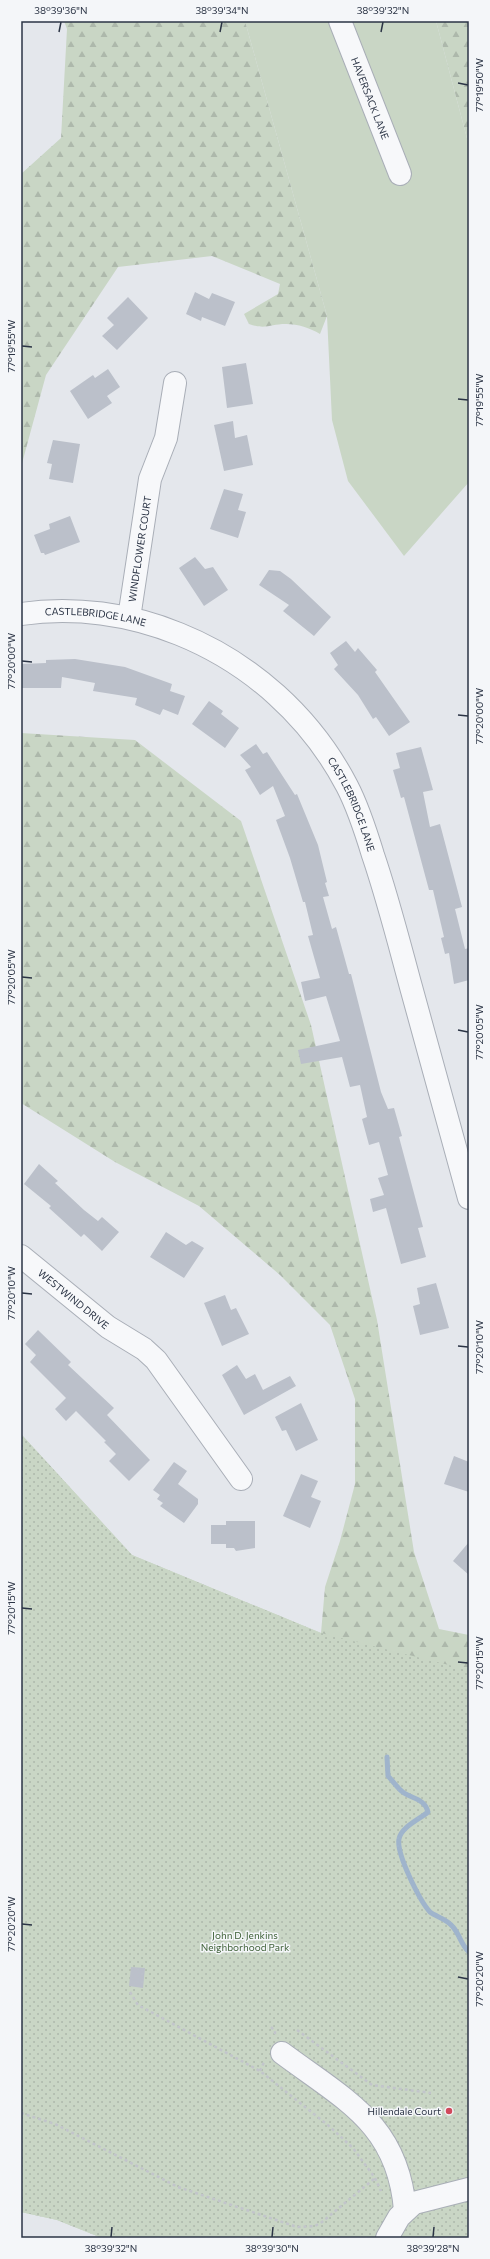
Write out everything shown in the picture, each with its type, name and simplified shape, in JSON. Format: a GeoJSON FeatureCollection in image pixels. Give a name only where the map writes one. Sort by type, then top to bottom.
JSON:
{"type":"FeatureCollection","features":[{"type":"Feature","properties":{"kind":"street","name":"HAVERSACK LANE"},"geometry":{"type":"LineString","coordinates":[[340,21],[400,174]]}},
{"type":"Feature","properties":{"kind":"street","name":"WINDFLOWER COURT"},"geometry":{"type":"LineString","coordinates":[[129,618],[150,479],[166,438],[175,383]]}},
{"type":"Feature","properties":{"kind":"street","name":"CASTLEBRIDGE LANE"},"geometry":{"type":"LineString","coordinates":[[21,614],[68,611],[129,618],[160,626],[200,642],[232,660],[256,677],[284,702],[310,729],[348,787],[366,833],[389,903],[469,1198]]}},
{"type":"Feature","properties":{"kind":"street","name":"WESTWIND DRIVE"},"geometry":{"type":"LineString","coordinates":[[21,1256],[108,1327],[144,1349],[156,1360],[241,1479]]}},
{"type":"Feature","properties":{"kind":"street"},"geometry":{"type":"LineString","coordinates":[[282,2053],[348,2102],[368,2119],[391,2151],[403,2188],[405,2210]]}},
{"type":"Feature","properties":{"kind":"street"},"geometry":{"type":"LineString","coordinates":[[387,2238],[405,2210],[423,2199],[469,2189]]}},
{"type":"Feature","properties":{"kind":"path"},"geometry":{"type":"LineString","coordinates":[[130,1992],[138,2005],[260,2071],[353,2148],[375,2178],[382,2194]]}},
{"type":"Feature","properties":{"kind":"path"},"geometry":{"type":"LineString","coordinates":[[297,2030],[372,2085],[431,2093]]}},
{"type":"Feature","properties":{"kind":"path"},"geometry":{"type":"LineString","coordinates":[[21,2113],[55,2124],[178,2187],[297,2227],[315,2226],[322,2222],[375,2178]]}},
{"type":"Feature","properties":{"kind":"green space"},"geometry":{"type":"Polygon","coordinates":[[[64,21],[245,21],[327,316],[320,334],[308,328],[295,325],[281,324],[260,327],[249,324],[244,314],[278,294],[280,284],[212,256],[118,267],[46,375],[21,467],[21,174],[61,138],[67,29],[64,21]]]}},
{"type":"Feature","properties":{"kind":"green space"},"geometry":{"type":"Polygon","coordinates":[[[245,21],[436,21],[469,146],[469,482],[404,556],[348,481],[332,420],[327,316],[245,21]]]}},
{"type":"Feature","properties":{"kind":"green space"},"geometry":{"type":"Polygon","coordinates":[[[436,21],[469,21],[469,146],[436,21]]]}},
{"type":"Feature","properties":{"kind":"green space","name":"John D. Jenkins Neighborhood Park"},"geometry":{"type":"Polygon","coordinates":[[[21,733],[135,740],[241,821],[311,1025],[377,1320],[414,1552],[439,1629],[469,1635],[469,2082],[102,2238],[57,2220],[21,2212],[21,1434],[132,1555],[321,1633],[325,1587],[340,1541],[355,1484],[355,1399],[330,1325],[280,1275],[199,1206],[115,1162],[21,1103],[21,733]]]}},
{"type":"Feature","properties":{"kind":"green space","name":"John D. Jenkins Neighborhood Park"},"geometry":{"type":"Polygon","coordinates":[[[21,1434],[132,1555],[321,1633],[469,1670],[469,2238],[102,2238],[57,2220],[21,2212],[21,1434]]]}},
{"type":"Feature","properties":{"kind":"building"},"geometry":{"type":"Polygon","coordinates":[[[195,292],[209,299],[212,293],[235,302],[225,326],[202,317],[201,321],[186,314],[195,292]]]}},
{"type":"Feature","properties":{"kind":"building"},"geometry":{"type":"Polygon","coordinates":[[[128,297],[148,318],[117,350],[102,336],[114,325],[107,318],[128,297]]]}},
{"type":"Feature","properties":{"kind":"building"},"geometry":{"type":"Polygon","coordinates":[[[246,363],[253,404],[227,408],[222,367],[246,363]]]}},
{"type":"Feature","properties":{"kind":"building"},"geometry":{"type":"Polygon","coordinates":[[[108,369],[120,387],[107,396],[112,403],[88,419],[70,391],[93,375],[95,378],[108,369]]]}},
{"type":"Feature","properties":{"kind":"building"},"geometry":{"type":"Polygon","coordinates":[[[233,421],[235,438],[247,435],[253,465],[224,471],[214,425],[233,421]]]}},
{"type":"Feature","properties":{"kind":"building"},"geometry":{"type":"Polygon","coordinates":[[[53,440],[80,444],[73,483],[49,479],[52,464],[47,463],[53,440]]]}},
{"type":"Feature","properties":{"kind":"building"},"geometry":{"type":"Polygon","coordinates":[[[224,489],[243,494],[238,510],[246,512],[238,538],[210,529],[224,489]]]}},
{"type":"Feature","properties":{"kind":"building"},"geometry":{"type":"Polygon","coordinates":[[[70,516],[80,542],[45,555],[44,553],[41,553],[34,535],[50,529],[49,524],[70,516]]]}},
{"type":"Feature","properties":{"kind":"building"},"geometry":{"type":"Polygon","coordinates":[[[195,557],[205,569],[213,567],[228,590],[204,606],[179,568],[195,557]]]}},
{"type":"Feature","properties":{"kind":"building"},"geometry":{"type":"Polygon","coordinates":[[[269,570],[280,571],[291,579],[331,617],[314,636],[283,611],[289,605],[259,585],[269,570]]]}},
{"type":"Feature","properties":{"kind":"building"},"geometry":{"type":"Polygon","coordinates":[[[346,641],[355,652],[358,648],[377,670],[375,672],[410,722],[389,736],[376,717],[373,719],[358,695],[334,669],[338,665],[330,653],[346,641]]]}},
{"type":"Feature","properties":{"kind":"building"},"geometry":{"type":"Polygon","coordinates":[[[75,659],[125,667],[172,684],[170,691],[185,696],[178,715],[163,709],[160,715],[135,705],[137,698],[93,691],[95,683],[62,677],[61,688],[21,688],[21,664],[46,663],[46,660],[75,659]]]}},
{"type":"Feature","properties":{"kind":"building"},"geometry":{"type":"Polygon","coordinates":[[[209,701],[223,711],[221,714],[239,728],[225,748],[192,724],[209,701]]]}},
{"type":"Feature","properties":{"kind":"building"},"geometry":{"type":"Polygon","coordinates":[[[256,744],[263,754],[267,752],[295,795],[297,794],[318,845],[329,896],[323,897],[332,929],[336,927],[349,974],[351,974],[381,1092],[388,1109],[394,1108],[402,1136],[399,1137],[423,1227],[418,1228],[426,1257],[401,1264],[386,1208],[373,1212],[370,1199],[384,1195],[378,1178],[388,1175],[379,1142],[369,1145],[362,1119],[367,1117],[360,1085],[350,1087],[342,1057],[301,1064],[298,1050],[340,1041],[326,996],[305,1001],[301,982],[320,978],[308,936],[313,935],[305,902],[303,902],[290,858],[276,820],[285,816],[273,786],[260,795],[245,770],[251,767],[240,755],[256,744]]]}},
{"type":"Feature","properties":{"kind":"building"},"geometry":{"type":"Polygon","coordinates":[[[421,747],[433,790],[423,792],[430,827],[440,824],[462,907],[455,909],[465,949],[469,948],[469,980],[454,984],[449,953],[445,954],[441,938],[444,937],[433,890],[429,890],[404,797],[401,798],[393,770],[400,768],[396,753],[421,747]]]}},
{"type":"Feature","properties":{"kind":"building"},"geometry":{"type":"Polygon","coordinates":[[[39,1164],[58,1181],[55,1183],[84,1210],[98,1221],[102,1217],[119,1232],[102,1251],[84,1234],[81,1237],[49,1208],[51,1206],[24,1184],[39,1164]]]}},
{"type":"Feature","properties":{"kind":"building"},"geometry":{"type":"Polygon","coordinates":[[[166,1232],[186,1245],[192,1241],[204,1248],[184,1278],[150,1257],[166,1232]]]}},
{"type":"Feature","properties":{"kind":"building"},"geometry":{"type":"Polygon","coordinates":[[[436,1283],[449,1328],[420,1335],[413,1306],[420,1304],[417,1288],[436,1283]]]}},
{"type":"Feature","properties":{"kind":"building"},"geometry":{"type":"Polygon","coordinates":[[[225,1295],[231,1310],[236,1308],[249,1334],[222,1346],[204,1303],[225,1295]]]}},
{"type":"Feature","properties":{"kind":"building"},"geometry":{"type":"Polygon","coordinates":[[[38,1330],[71,1362],[68,1365],[114,1408],[107,1415],[150,1460],[129,1481],[109,1461],[116,1454],[104,1442],[106,1441],[76,1411],[66,1421],[55,1409],[66,1398],[30,1362],[36,1355],[25,1344],[38,1330]]]}},
{"type":"Feature","properties":{"kind":"building"},"geometry":{"type":"Polygon","coordinates":[[[237,1365],[246,1379],[255,1374],[263,1390],[290,1376],[296,1386],[244,1415],[222,1375],[237,1365]]]}},
{"type":"Feature","properties":{"kind":"building"},"geometry":{"type":"Polygon","coordinates":[[[301,1403],[318,1440],[296,1451],[286,1430],[282,1431],[275,1417],[301,1403]]]}},
{"type":"Feature","properties":{"kind":"building"},"geometry":{"type":"Polygon","coordinates":[[[454,1456],[469,1462],[469,1492],[444,1484],[454,1456]]]}},
{"type":"Feature","properties":{"kind":"building"},"geometry":{"type":"Polygon","coordinates":[[[174,1462],[187,1471],[178,1484],[198,1499],[198,1504],[184,1523],[160,1506],[163,1503],[157,1499],[160,1495],[153,1490],[174,1462]]]}},
{"type":"Feature","properties":{"kind":"building"},"geometry":{"type":"Polygon","coordinates":[[[301,1474],[318,1481],[311,1497],[321,1501],[310,1528],[283,1516],[301,1474]]]}},
{"type":"Feature","properties":{"kind":"building"},"geometry":{"type":"Polygon","coordinates":[[[226,1521],[255,1521],[255,1548],[236,1551],[234,1548],[226,1548],[226,1544],[211,1544],[211,1525],[226,1525],[226,1521]]]}},
{"type":"Feature","properties":{"kind":"building"},"geometry":{"type":"Polygon","coordinates":[[[469,1542],[469,1575],[453,1561],[469,1542]]]}},
{"type":"Feature","properties":{"kind":"building"},"geometry":{"type":"Polygon","coordinates":[[[131,1967],[145,1968],[143,1988],[129,1986],[131,1967]]]}},
{"type":"Feature","properties":{"kind":"waterway"},"geometry":{"type":"LineString","coordinates":[[387,1757],[388,1776],[407,1795],[424,1804],[428,1812],[407,1827],[400,1835],[399,1846],[405,1866],[415,1888],[430,1912],[450,1924],[469,1952]]}},
{"type":"Feature","properties":{"kind":"place","name":"Hillendale Court"},"geometry":{"type":"Point","coordinates":[449,2111]}}]}
